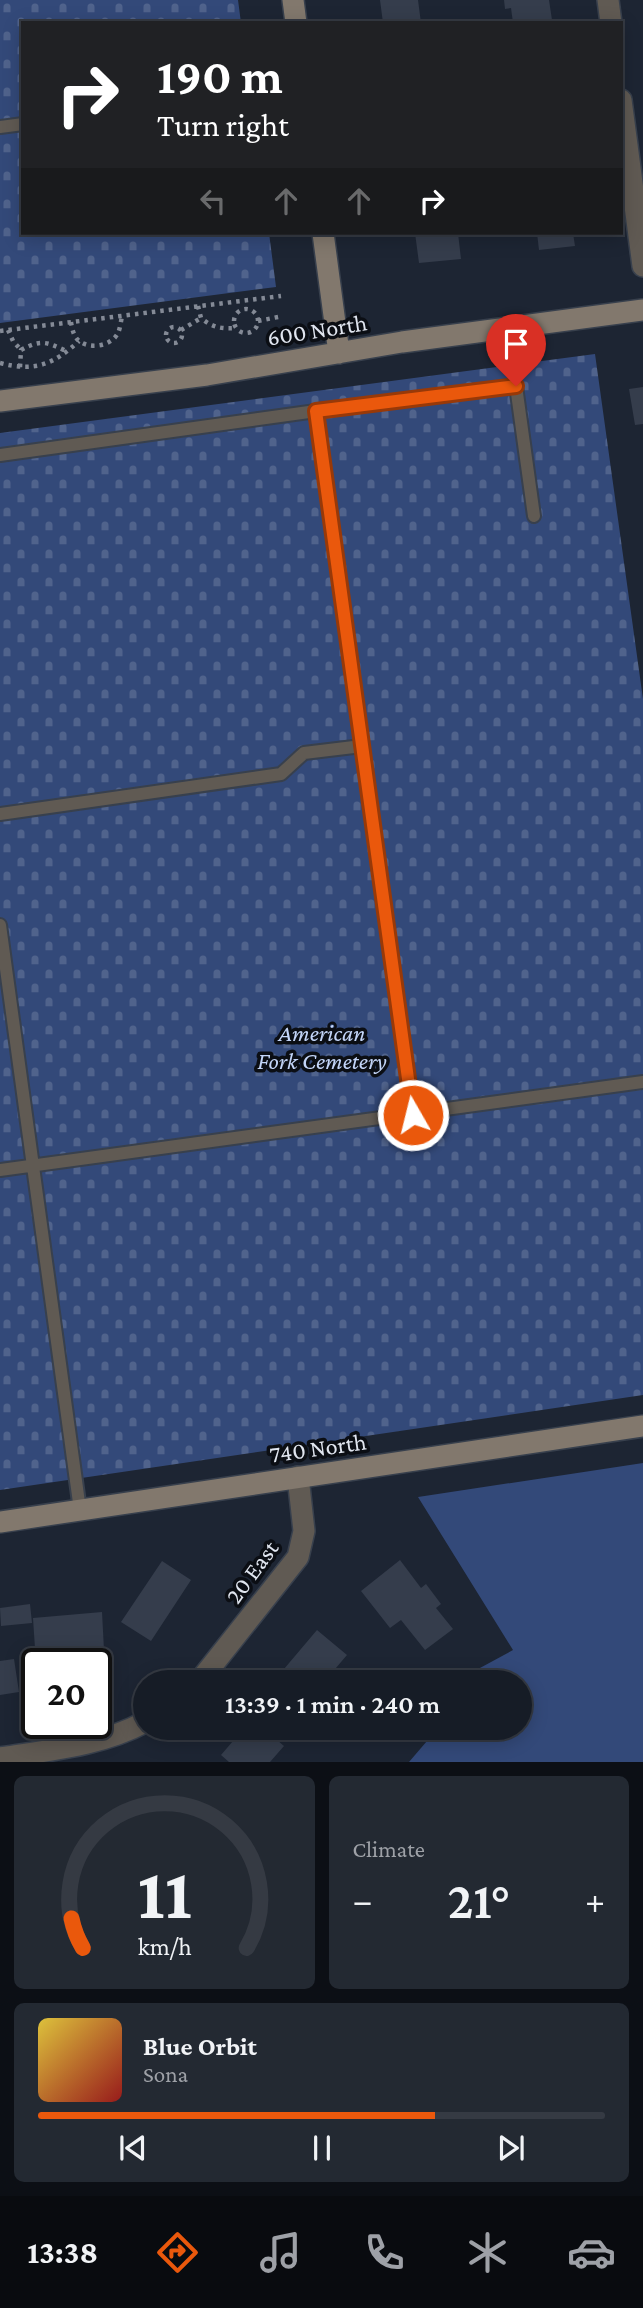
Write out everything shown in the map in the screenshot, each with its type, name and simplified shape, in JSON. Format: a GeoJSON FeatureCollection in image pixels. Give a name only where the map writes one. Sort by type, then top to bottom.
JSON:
{"type":"FeatureCollection","features":[{"type":"Feature","properties":{"kind":"street"},"geometry":{"type":"LineString","coordinates":[[293,0],[296,21]]}},
{"type":"Feature","properties":{"kind":"street"},"geometry":{"type":"LineString","coordinates":[[608,0],[611,21]]}},
{"type":"Feature","properties":{"kind":"street"},"geometry":{"type":"LineString","coordinates":[[623,115],[643,265]]}},
{"type":"Feature","properties":{"kind":"street"},"geometry":{"type":"LineString","coordinates":[[323,235],[339,353]]}},
{"type":"Feature","properties":{"kind":"street","name":"600 North"},"geometry":{"type":"LineString","coordinates":[[0,401],[207,375],[402,342],[643,310]]}},
{"type":"Feature","properties":{"kind":"street","name":"740 North"},"geometry":{"type":"LineString","coordinates":[[0,1522],[643,1426]]}},
{"type":"Feature","properties":{"kind":"street","name":"20 East"},"geometry":{"type":"LineString","coordinates":[[209,1670],[298,1557],[304,1531],[298,1477]]}},
{"type":"Feature","properties":{"kind":"street"},"geometry":{"type":"LineString","coordinates":[[11,1758],[115,1737],[133,1728]]}},
{"type":"Feature","properties":{"kind":"lane"},"geometry":{"type":"LineString","coordinates":[[0,127],[21,124]]}},
{"type":"Feature","properties":{"kind":"lane"},"geometry":{"type":"LineString","coordinates":[[0,455],[516,386],[534,516]]}},
{"type":"Feature","properties":{"kind":"lane"},"geometry":{"type":"LineString","coordinates":[[316,411],[413,1115]]}},
{"type":"Feature","properties":{"kind":"lane"},"geometry":{"type":"LineString","coordinates":[[0,814],[281,774],[304,753],[362,746]]}},
{"type":"Feature","properties":{"kind":"lane"},"geometry":{"type":"LineString","coordinates":[[0,925],[80,1510]]}},
{"type":"Feature","properties":{"kind":"lane"},"geometry":{"type":"LineString","coordinates":[[0,1170],[643,1082]]}},
{"type":"Feature","properties":{"kind":"path"},"geometry":{"type":"LineString","coordinates":[[0,331],[281,296]]}},
{"type":"Feature","properties":{"kind":"path"},"geometry":{"type":"LineString","coordinates":[[198,306],[201,318],[220,329],[237,328]]}},
{"type":"Feature","properties":{"kind":"path"},"geometry":{"type":"LineString","coordinates":[[242,310],[253,312],[258,321],[255,328],[249,332],[241,332],[235,319],[242,310]]}},
{"type":"Feature","properties":{"kind":"path"},"geometry":{"type":"LineString","coordinates":[[71,322],[79,341],[96,346],[110,341],[118,334],[122,316]]}},
{"type":"Feature","properties":{"kind":"path"},"geometry":{"type":"LineString","coordinates":[[258,321],[283,316]]}},
{"type":"Feature","properties":{"kind":"path"},"geometry":{"type":"LineString","coordinates":[[181,330],[201,318]]}},
{"type":"Feature","properties":{"kind":"path"},"geometry":{"type":"LineString","coordinates":[[8,330],[12,341],[21,350],[20,367]]}},
{"type":"Feature","properties":{"kind":"path"},"geometry":{"type":"LineString","coordinates":[[0,363],[33,368],[52,361],[79,341]]}},
{"type":"Feature","properties":{"kind":"path"},"geometry":{"type":"LineString","coordinates":[[21,350],[37,342],[51,344],[66,352]]}},
{"type":"Feature","properties":{"kind":"green space"},"geometry":{"type":"Polygon","coordinates":[[[0,0],[238,0],[241,21],[21,21],[21,235],[269,235],[276,287],[0,323],[0,0]]]}},
{"type":"Feature","properties":{"kind":"green space","name":"American Fork Cemetery"},"geometry":{"type":"Polygon","coordinates":[[[595,354],[643,699],[643,1395],[0,1490],[0,433],[595,354]]]}},
{"type":"Feature","properties":{"kind":"green space"},"geometry":{"type":"Polygon","coordinates":[[[643,1463],[643,1762],[409,1762],[428,1740],[532,1740],[532,1670],[476,1670],[513,1650],[418,1497],[643,1463]]]}},
{"type":"Feature","properties":{"kind":"building"},"geometry":{"type":"Polygon","coordinates":[[[380,0],[418,0],[421,21],[383,21],[380,0]]]}},
{"type":"Feature","properties":{"kind":"building"},"geometry":{"type":"Polygon","coordinates":[[[504,0],[549,0],[552,20],[513,21],[511,8],[505,9],[504,0]]]}},
{"type":"Feature","properties":{"kind":"building"},"geometry":{"type":"Polygon","coordinates":[[[415,235],[458,235],[461,259],[419,263],[415,235]]]}},
{"type":"Feature","properties":{"kind":"building"},"geometry":{"type":"Polygon","coordinates":[[[537,235],[573,235],[575,246],[539,250],[537,235]]]}},
{"type":"Feature","properties":{"kind":"building"},"geometry":{"type":"Polygon","coordinates":[[[643,387],[643,424],[635,425],[629,389],[643,387]]]}},
{"type":"Feature","properties":{"kind":"building"},"geometry":{"type":"Polygon","coordinates":[[[400,1560],[421,1588],[426,1584],[441,1604],[436,1608],[453,1629],[425,1650],[401,1620],[390,1628],[361,1591],[400,1560]]]}},
{"type":"Feature","properties":{"kind":"building"},"geometry":{"type":"Polygon","coordinates":[[[162,1561],[191,1580],[151,1641],[121,1622],[162,1561]]]}},
{"type":"Feature","properties":{"kind":"building"},"geometry":{"type":"Polygon","coordinates":[[[30,1604],[32,1623],[1,1626],[0,1608],[30,1604]]]}},
{"type":"Feature","properties":{"kind":"building"},"geometry":{"type":"Polygon","coordinates":[[[102,1612],[104,1648],[35,1648],[33,1618],[102,1612]]]}},
{"type":"Feature","properties":{"kind":"building"},"geometry":{"type":"Polygon","coordinates":[[[317,1630],[347,1655],[334,1670],[283,1670],[317,1630]]]}},
{"type":"Feature","properties":{"kind":"building"},"geometry":{"type":"Polygon","coordinates":[[[14,1659],[19,1692],[0,1695],[0,1661],[14,1659]]]}},
{"type":"Feature","properties":{"kind":"building"},"geometry":{"type":"Polygon","coordinates":[[[234,1740],[277,1740],[284,1746],[270,1762],[229,1762],[221,1755],[234,1740]]]}},
{"type":"Feature","properties":{"kind":"route"},"geometry":{"type":"LineString","coordinates":[[413,1115],[316,411],[516,386]]}}]}
